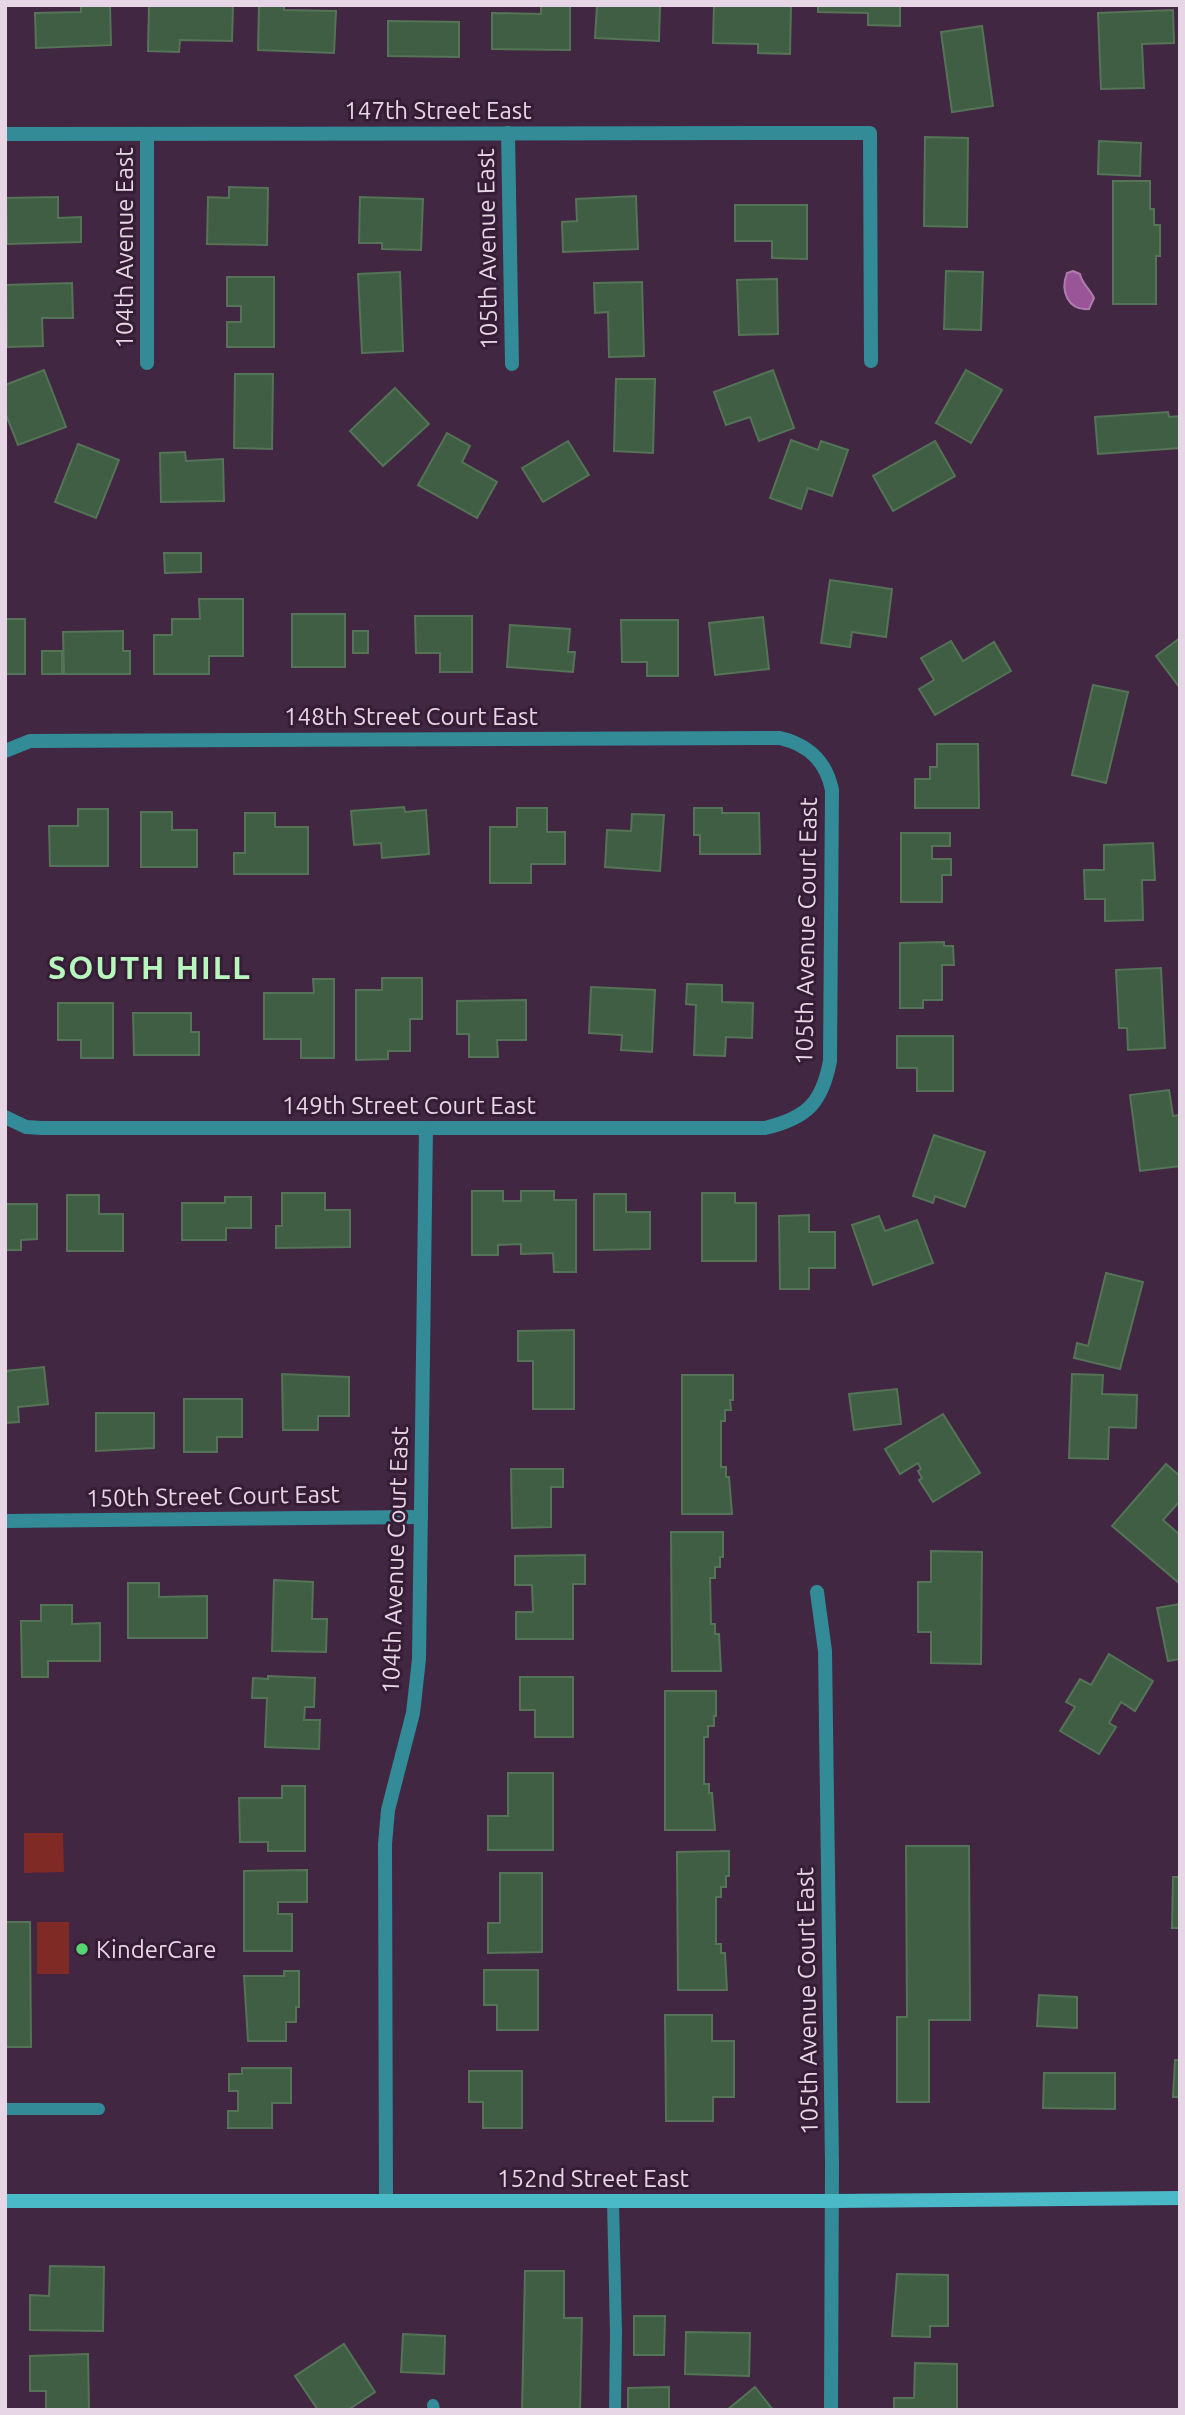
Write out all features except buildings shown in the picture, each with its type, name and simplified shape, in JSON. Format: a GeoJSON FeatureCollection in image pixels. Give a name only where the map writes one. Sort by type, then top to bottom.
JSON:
{"type":"FeatureCollection","features":[{"type":"Feature","properties":{"kind":"main road","name":"152nd Street East"},"geometry":{"type":"LineString","coordinates":[[5,2201],[832,2201],[1180,2198]]}},
{"type":"Feature","properties":{"kind":"street","name":"147th Street East"},"geometry":{"type":"LineString","coordinates":[[5,134],[870,132],[871,361]]}},
{"type":"Feature","properties":{"kind":"street","name":"105th Avenue East"},"geometry":{"type":"LineString","coordinates":[[508,133],[512,364]]}},
{"type":"Feature","properties":{"kind":"street","name":"104th Avenue East"},"geometry":{"type":"LineString","coordinates":[[147,134],[147,363]]}},
{"type":"Feature","properties":{"kind":"street","name":"148th Street Court East"},"geometry":{"type":"LineString","coordinates":[[5,751],[30,741],[780,738],[794,741],[815,755]]}},
{"type":"Feature","properties":{"kind":"street","name":"105th Avenue Court East"},"geometry":{"type":"LineString","coordinates":[[810,1107],[825,1084],[830,1061],[832,790],[829,776],[815,755]]}},
{"type":"Feature","properties":{"kind":"street","name":"149th Street Court East"},"geometry":{"type":"LineString","coordinates":[[5,1117],[26,1127],[42,1128],[765,1128],[787,1123],[810,1107]]}},
{"type":"Feature","properties":{"kind":"street","name":"104th Avenue Court East"},"geometry":{"type":"LineString","coordinates":[[386,2200],[385,1844],[388,1810],[413,1713],[417,1673],[426,1128]]}},
{"type":"Feature","properties":{"kind":"street","name":"150th Street Court East"},"geometry":{"type":"LineString","coordinates":[[5,1521],[421,1517]]}},
{"type":"Feature","properties":{"kind":"street","name":"105th Avenue Court East"},"geometry":{"type":"LineString","coordinates":[[817,1592],[825,1651],[832,2201],[831,2410]]}},
{"type":"Feature","properties":{"kind":"lane"},"geometry":{"type":"LineString","coordinates":[[5,2109],[99,2109]]}},
{"type":"Feature","properties":{"kind":"lane"},"geometry":{"type":"LineString","coordinates":[[613,2201],[615,2410]]}},
{"type":"Feature","properties":{"kind":"shaded area"},"geometry":{"type":"Polygon","coordinates":[[[1073,271],[1080,274],[1094,298],[1089,309],[1076,307],[1067,298],[1065,280],[1067,273],[1073,271]]]}},
{"type":"Feature","properties":{"kind":"shaded area"},"geometry":{"type":"Polygon","coordinates":[[[24,1833],[63,1833],[64,1872],[24,1873],[24,1833]]]}},
{"type":"Feature","properties":{"kind":"shaded area"},"geometry":{"type":"Polygon","coordinates":[[[37,1922],[69,1922],[69,1974],[37,1974],[37,1922]]]}},
{"type":"Feature","properties":{"kind":"place","name":"KinderCare"},"geometry":{"type":"Point","coordinates":[82,1949]}},
{"type":"Feature","properties":{"kind":"district","name":"SOUTH HILL"},"geometry":{"type":"Point","coordinates":[150,967]}}]}
